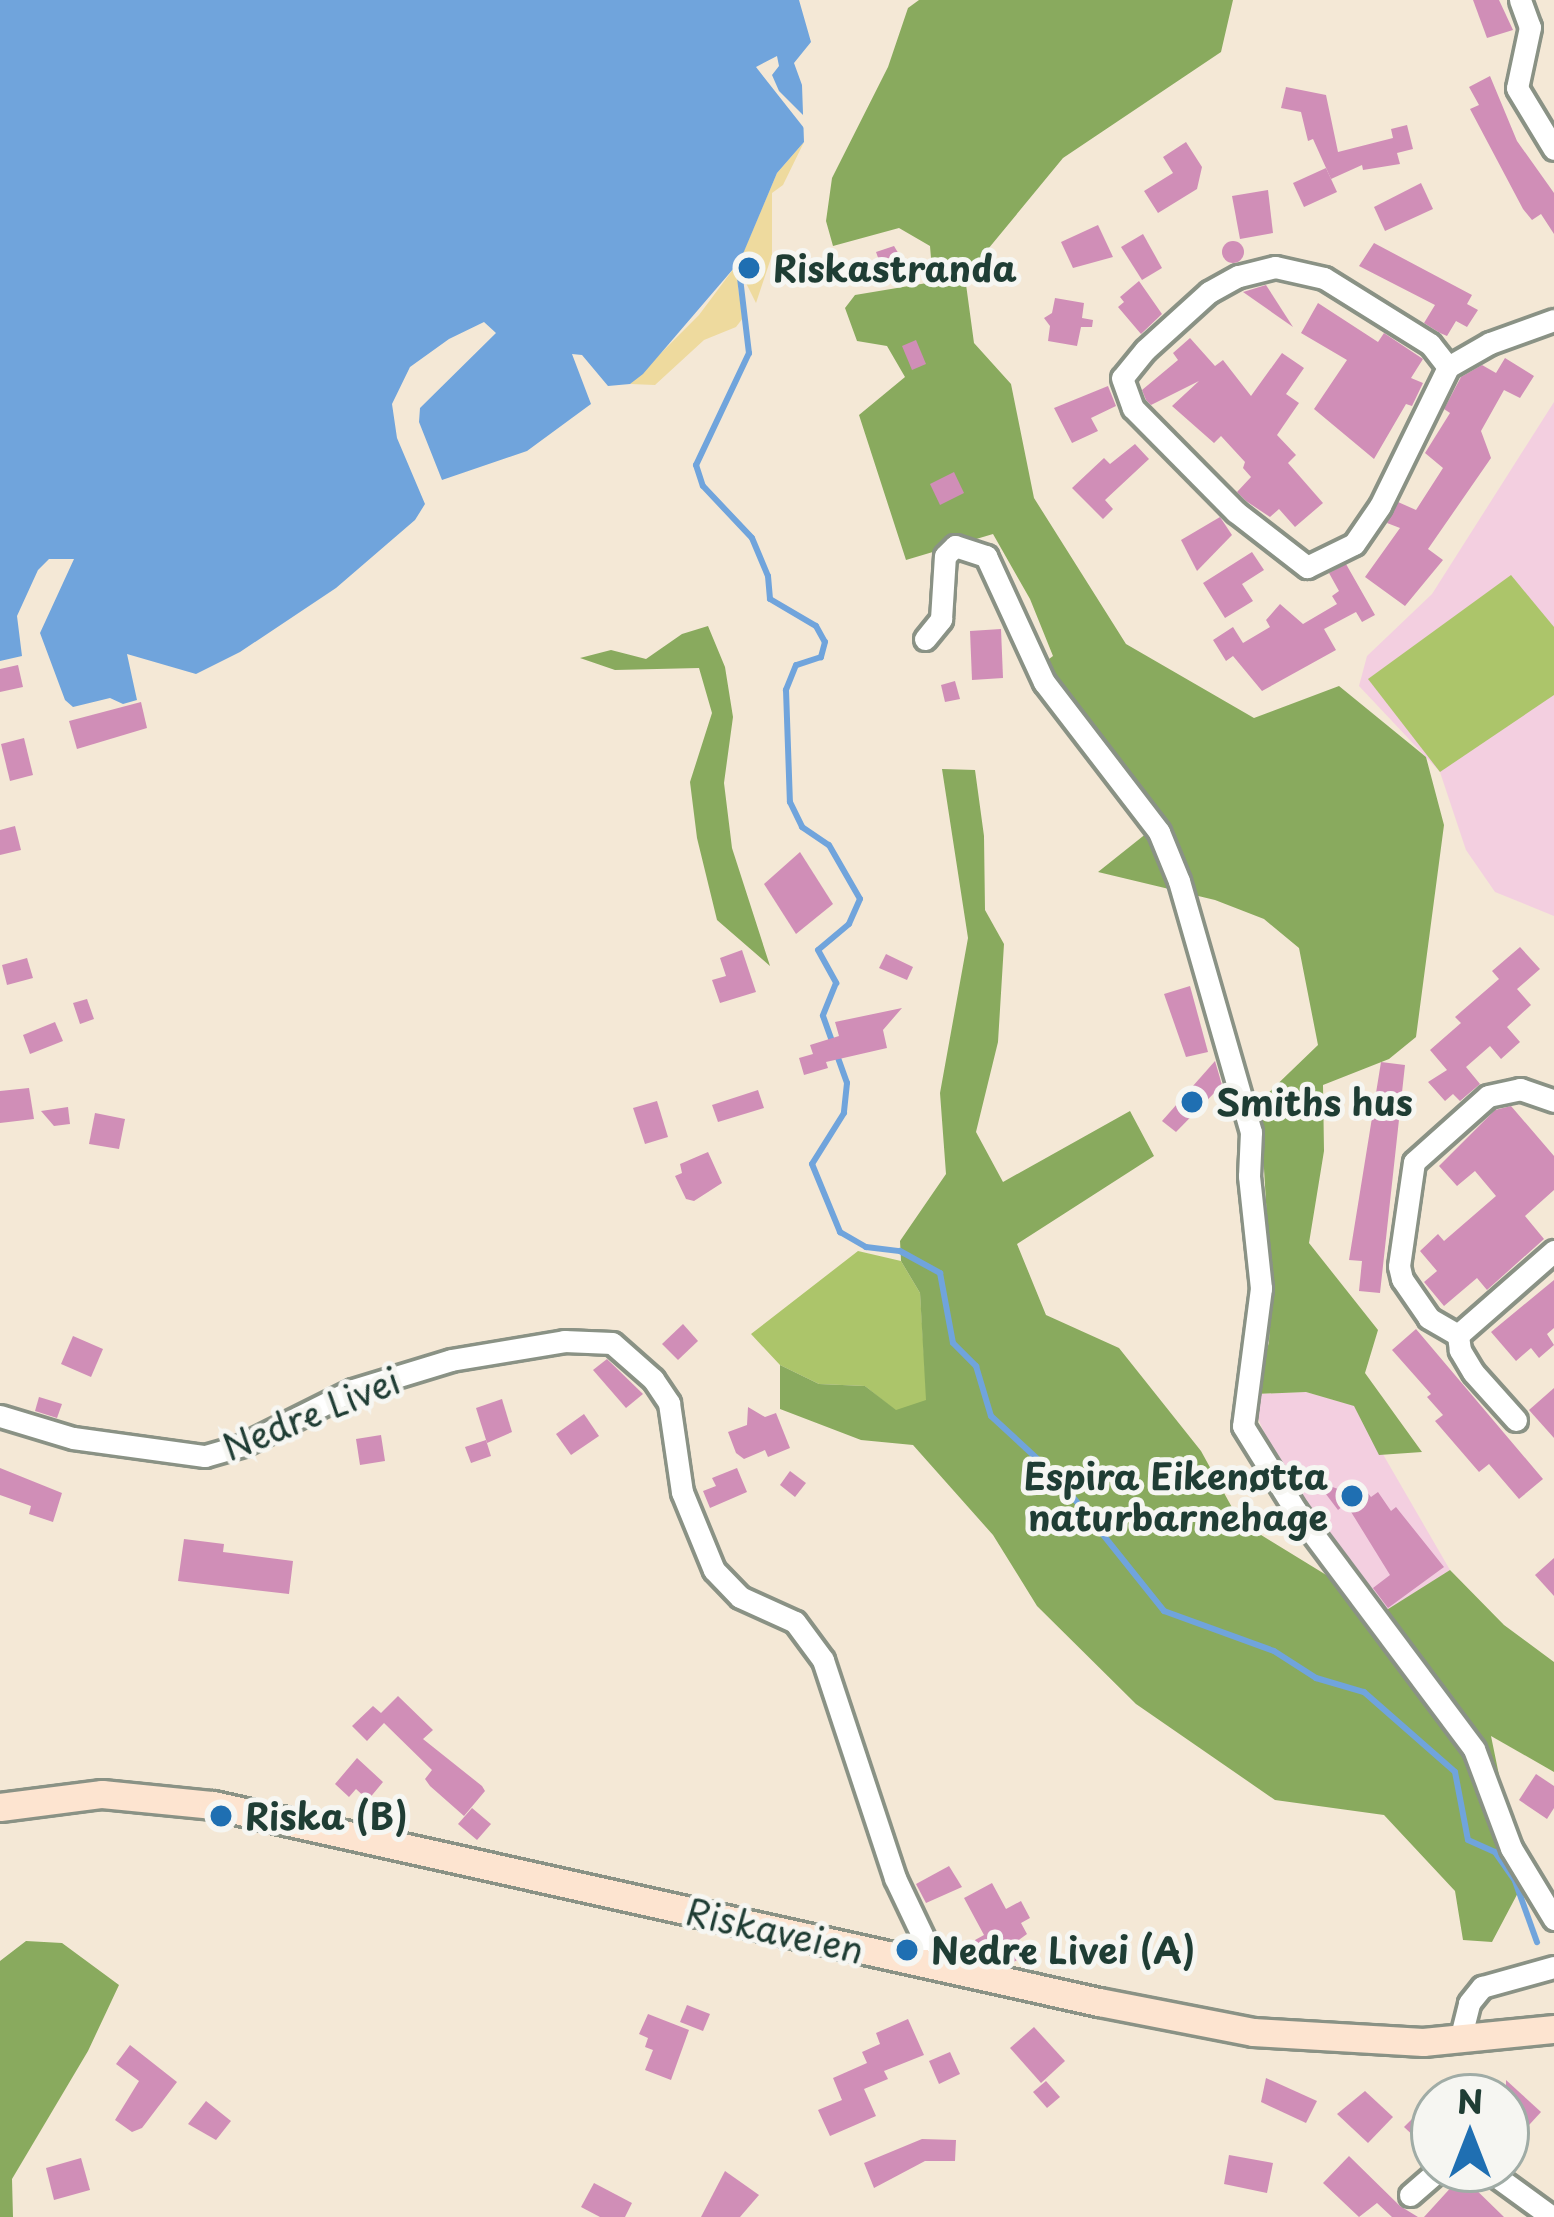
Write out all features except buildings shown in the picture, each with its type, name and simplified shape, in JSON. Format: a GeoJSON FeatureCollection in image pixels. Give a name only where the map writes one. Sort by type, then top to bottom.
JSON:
{"type":"FeatureCollection","features":[{"type":"Feature","properties":{"kind":"main road","name":"Riskaveien"},"geometry":{"type":"LineString","coordinates":[[0,1807],[102,1794],[214,1805],[1253,2032],[1364,2041],[1460,2040],[1554,2029]]}},
{"type":"Feature","properties":{"kind":"street"},"geometry":{"type":"LineString","coordinates":[[1520,0],[1530,27],[1517,88],[1554,149]]}},
{"type":"Feature","properties":{"kind":"street"},"geometry":{"type":"LineString","coordinates":[[1448,367],[1430,344],[1324,278],[1275,267],[1238,277],[1209,292],[1145,350],[1123,378],[1133,408],[1236,512],[1307,567],[1354,544],[1380,506],[1448,367],[1490,343],[1554,320]]}},
{"type":"Feature","properties":{"kind":"street"},"geometry":{"type":"LineString","coordinates":[[926,639],[941,620],[945,556],[956,546],[986,556],[1044,682],[1159,832],[1179,881],[1251,1132],[1249,1176],[1261,1288],[1243,1426],[1296,1510],[1474,1749],[1510,1848],[1554,1919]]}},
{"type":"Feature","properties":{"kind":"street"},"geometry":{"type":"LineString","coordinates":[[1458,1335],[1429,1318],[1402,1279],[1399,1266],[1414,1162],[1488,1096],[1520,1089],[1554,1101]]}},
{"type":"Feature","properties":{"kind":"street"},"geometry":{"type":"LineString","coordinates":[[1458,1335],[1554,1251]]}},
{"type":"Feature","properties":{"kind":"street"},"geometry":{"type":"LineString","coordinates":[[1458,1335],[1460,1350],[1473,1372],[1516,1420]]}},
{"type":"Feature","properties":{"kind":"street","name":"Nedre Livei"},"geometry":{"type":"LineString","coordinates":[[0,1416],[73,1438],[205,1456],[243,1445],[353,1390],[451,1360],[565,1341],[612,1342],[630,1355],[669,1403],[682,1492],[713,1570],[740,1597],[795,1622],[823,1660],[895,1878],[937,1966]]}},
{"type":"Feature","properties":{"kind":"street"},"geometry":{"type":"LineString","coordinates":[[1460,2040],[1469,2003],[1482,1988],[1554,1966]]}},
{"type":"Feature","properties":{"kind":"street"},"geometry":{"type":"LineString","coordinates":[[1519,2193],[1552,2217]]}},
{"type":"Feature","properties":{"kind":"shaded area"},"geometry":{"type":"Polygon","coordinates":[[[1554,402],[1554,916],[1495,892],[1466,850],[1440,772],[1359,686],[1367,656],[1432,594],[1554,402]]]}},
{"type":"Feature","properties":{"kind":"shaded area","name":"Espira Eikenøtta naturbarnehage"},"geometry":{"type":"Polygon","coordinates":[[[1306,1392],[1355,1406],[1450,1570],[1385,1612],[1282,1474],[1257,1416],[1255,1394],[1306,1392]]]}},
{"type":"Feature","properties":{"kind":"green space"},"geometry":{"type":"Polygon","coordinates":[[[919,0],[1233,0],[1221,52],[1063,158],[965,277],[974,343],[1011,384],[1034,498],[1126,644],[1254,718],[1339,686],[1426,757],[1444,825],[1416,1037],[1389,1059],[1323,1085],[1324,1151],[1309,1243],[1378,1330],[1365,1373],[1422,1452],[1379,1455],[1354,1406],[1306,1392],[1255,1394],[1269,1342],[1271,1287],[1260,1101],[1318,1045],[1299,948],[1264,919],[1215,900],[1098,872],[1162,821],[1041,665],[1053,656],[1030,599],[993,534],[906,560],[859,415],[905,377],[887,346],[857,341],[845,308],[855,295],[933,282],[930,246],[899,228],[833,246],[826,221],[832,178],[888,67],[908,8],[919,0]]]}},
{"type":"Feature","properties":{"kind":"green space"},"geometry":{"type":"Polygon","coordinates":[[[1511,575],[1554,627],[1554,695],[1440,772],[1368,679],[1511,575]]]}},
{"type":"Feature","properties":{"kind":"green space"},"geometry":{"type":"Polygon","coordinates":[[[708,626],[725,667],[733,717],[724,783],[732,848],[770,966],[717,920],[697,838],[690,782],[712,713],[699,668],[615,670],[580,658],[611,650],[646,659],[682,634],[708,626]]]}},
{"type":"Feature","properties":{"kind":"green space"},"geometry":{"type":"Polygon","coordinates":[[[942,769],[975,770],[984,836],[985,910],[1004,944],[998,1042],[976,1132],[1003,1182],[1130,1111],[1154,1156],[1017,1244],[1046,1315],[1119,1348],[1201,1451],[1240,1522],[1385,1611],[1450,1570],[1504,1625],[1554,1662],[1554,1772],[1491,1736],[1506,1809],[1530,1870],[1492,1942],[1463,1940],[1455,1891],[1384,1815],[1275,1800],[1136,1704],[1037,1606],[993,1535],[913,1445],[861,1440],[780,1409],[780,1365],[819,1384],[865,1386],[896,1410],[926,1400],[920,1293],[901,1261],[900,1241],[946,1174],[940,1093],[968,938],[942,769]]]}},
{"type":"Feature","properties":{"kind":"green space"},"geometry":{"type":"Polygon","coordinates":[[[858,1251],[901,1261],[920,1293],[927,1401],[896,1411],[865,1386],[819,1384],[780,1365],[751,1334],[858,1251]]]}},
{"type":"Feature","properties":{"kind":"green space"},"geometry":{"type":"Polygon","coordinates":[[[26,1941],[62,1943],[119,1985],[88,2051],[12,2179],[13,2217],[0,2217],[0,1961],[26,1941]]]}},
{"type":"Feature","properties":{"kind":"sand","name":"Riskastranda"},"geometry":{"type":"Polygon","coordinates":[[[804,142],[783,185],[772,193],[772,255],[756,303],[742,275],[738,288],[743,318],[736,327],[704,340],[655,385],[630,384],[699,315],[740,260],[777,173],[804,142]]]}},
{"type":"Feature","properties":{"kind":"water"},"geometry":{"type":"Polygon","coordinates":[[[0,0],[799,0],[811,42],[794,63],[802,85],[804,142],[777,173],[740,261],[643,374],[630,384],[608,386],[582,355],[572,354],[591,404],[527,451],[442,480],[419,422],[420,408],[496,333],[484,322],[449,339],[410,367],[392,404],[397,438],[425,504],[415,520],[336,588],[240,652],[196,674],[127,654],[137,700],[123,704],[110,698],[73,707],[65,700],[40,633],[74,559],[49,559],[38,570],[17,616],[22,656],[0,661],[0,0]]]}},
{"type":"Feature","properties":{"kind":"pier"},"geometry":{"type":"Polygon","coordinates":[[[777,56],[779,66],[772,75],[779,91],[809,121],[804,128],[756,67],[777,56]]]}},
{"type":"Feature","properties":{"kind":"waterway"},"geometry":{"type":"LineString","coordinates":[[738,261],[749,353],[696,465],[703,486],[752,538],[768,576],[770,599],[816,626],[825,642],[821,657],[796,665],[786,690],[790,802],[802,827],[829,845],[860,899],[849,924],[818,950],[836,983],[823,1016],[847,1083],[844,1113],[812,1164],[840,1232],[866,1247],[900,1251],[940,1273],[953,1343],[976,1366],[991,1416],[1056,1476],[1164,1611],[1274,1651],[1316,1678],[1364,1692],[1455,1772],[1468,1840],[1495,1852],[1515,1881],[1537,1942]]}},
{"type":"Feature","properties":{"kind":"place","name":"Riskastranda"},"geometry":{"type":"Point","coordinates":[749,268]}},
{"type":"Feature","properties":{"kind":"place","name":"Smiths hus"},"geometry":{"type":"Point","coordinates":[1192,1102]}},
{"type":"Feature","properties":{"kind":"place","name":"Espira Eikenøtta naturbarnehage"},"geometry":{"type":"Point","coordinates":[1352,1496]}},
{"type":"Feature","properties":{"kind":"place","name":"Riska (B)"},"geometry":{"type":"Point","coordinates":[221,1816]}},
{"type":"Feature","properties":{"kind":"place","name":"Nedre Livei (A)"},"geometry":{"type":"Point","coordinates":[907,1950]}}]}
